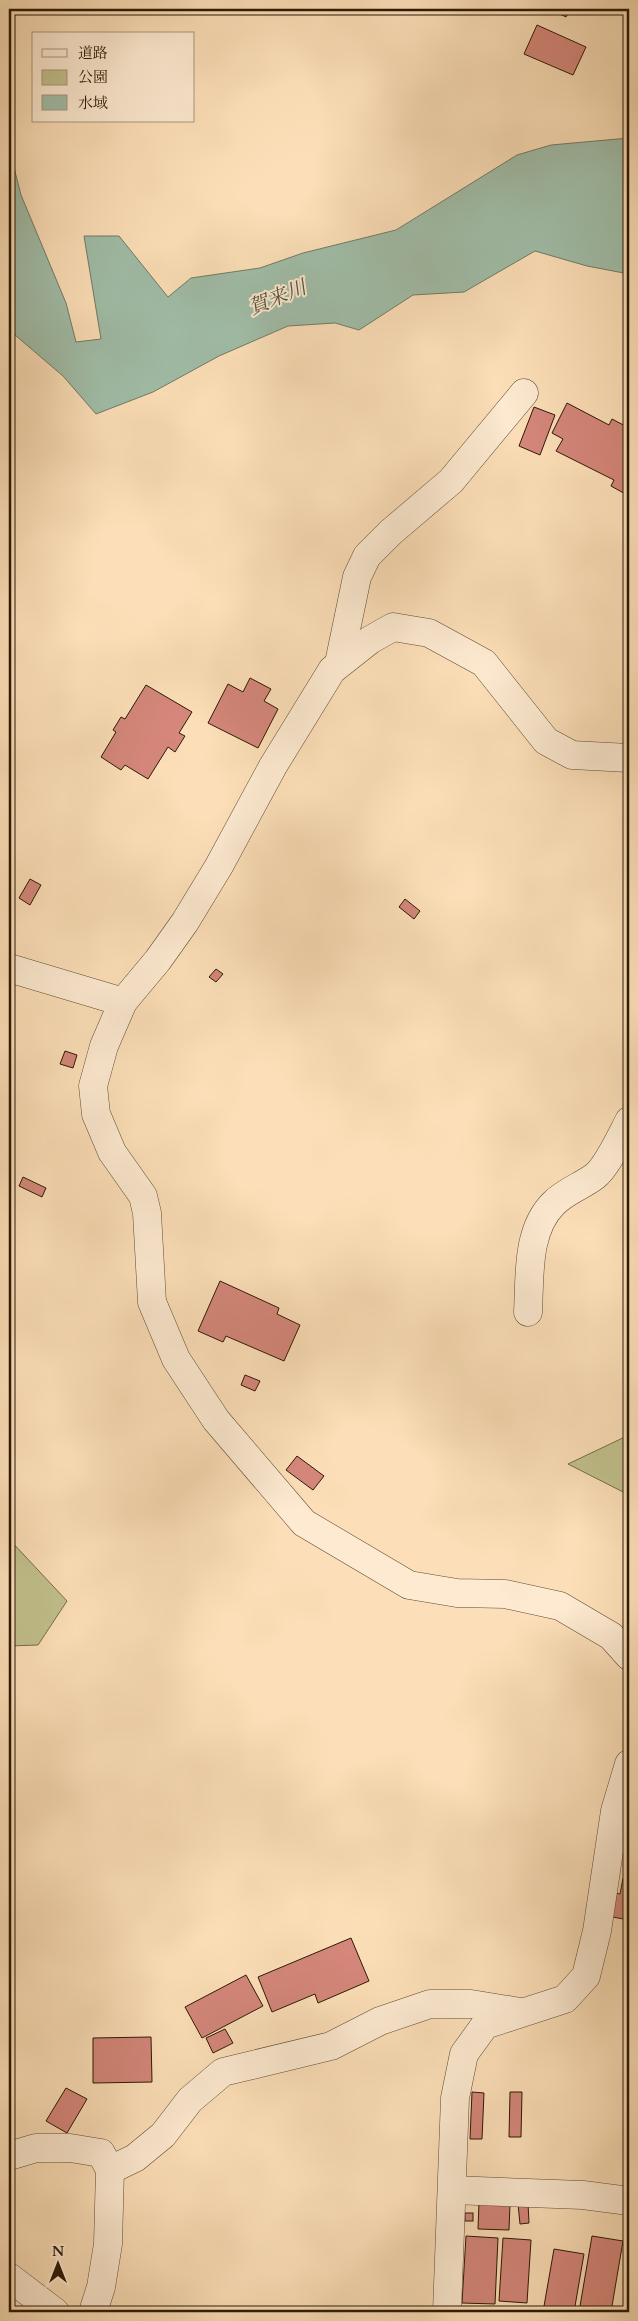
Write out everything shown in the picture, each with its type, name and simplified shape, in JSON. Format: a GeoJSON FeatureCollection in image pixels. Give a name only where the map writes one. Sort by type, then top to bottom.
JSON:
{"type":"FeatureCollection","features":[{"type":"Feature","properties":{"kind":"street"},"geometry":{"type":"LineString","coordinates":[[339,663],[357,577],[367,556],[391,532],[451,481],[524,393]]}},
{"type":"Feature","properties":{"kind":"street"},"geometry":{"type":"LineString","coordinates":[[629,758],[572,755],[546,741],[484,663],[429,633],[393,627],[370,640],[332,670],[273,766],[219,866],[185,922],[158,960],[123,1002],[104,1046],[93,1086],[96,1114],[112,1152],[143,1196],[147,1213],[152,1302],[176,1358],[216,1420],[304,1522],[409,1585],[458,1593],[505,1594],[560,1606],[611,1636],[629,1656]]}},
{"type":"Feature","properties":{"kind":"street"},"geometry":{"type":"LineString","coordinates":[[9,968],[123,1002]]}},
{"type":"Feature","properties":{"kind":"street"},"geometry":{"type":"LineString","coordinates":[[528,1312],[532,1245],[541,1223],[553,1204],[577,1185],[596,1175],[617,1144],[629,1121]]}},
{"type":"Feature","properties":{"kind":"street"},"geometry":{"type":"LineString","coordinates":[[447,2312],[455,2098],[464,2054],[485,2025],[565,1999],[586,1976],[597,1931],[614,1811],[629,1764]]}},
{"type":"Feature","properties":{"kind":"street"},"geometry":{"type":"LineString","coordinates":[[110,2170],[135,2158],[162,2136],[190,2100],[223,2072],[331,2046],[380,2021],[430,2004],[471,2004],[521,2012]]}},
{"type":"Feature","properties":{"kind":"street"},"geometry":{"type":"LineString","coordinates":[[9,2156],[36,2148],[70,2148],[101,2153],[110,2170],[108,2244],[101,2287],[93,2312]]}},
{"type":"Feature","properties":{"kind":"street"},"geometry":{"type":"LineString","coordinates":[[452,2190],[583,2195],[629,2200]]}},
{"type":"Feature","properties":{"kind":"street"},"geometry":{"type":"LineString","coordinates":[[9,2277],[55,2312]]}},
{"type":"Feature","properties":{"kind":"green space"},"geometry":{"type":"Polygon","coordinates":[[[629,1435],[629,1495],[568,1464],[629,1435]]]}},
{"type":"Feature","properties":{"kind":"green space"},"geometry":{"type":"Polygon","coordinates":[[[9,1539],[67,1601],[38,1645],[9,1646],[9,1539]]]}},
{"type":"Feature","properties":{"kind":"water","name":"賀来川"},"geometry":{"type":"Polygon","coordinates":[[[629,138],[629,274],[587,266],[535,251],[464,292],[413,295],[359,330],[335,323],[288,326],[219,356],[153,392],[96,414],[63,376],[15,335],[9,334],[9,148],[21,195],[66,303],[76,342],[101,339],[84,236],[119,236],[168,297],[191,278],[260,268],[303,253],[396,230],[517,155],[551,145],[629,138]]]}},
{"type":"Feature","properties":{"kind":"building"},"geometry":{"type":"Polygon","coordinates":[[[550,9],[570,9],[566,17],[550,9]]]}},
{"type":"Feature","properties":{"kind":"building"},"geometry":{"type":"Polygon","coordinates":[[[537,25],[586,47],[573,75],[524,54],[537,25]]]}},
{"type":"Feature","properties":{"kind":"building"},"geometry":{"type":"Polygon","coordinates":[[[567,403],[609,425],[612,419],[629,428],[629,496],[611,486],[614,480],[556,451],[563,439],[552,433],[567,403]]]}},
{"type":"Feature","properties":{"kind":"building"},"geometry":{"type":"Polygon","coordinates":[[[534,407],[555,415],[540,455],[519,446],[534,407]]]}},
{"type":"Feature","properties":{"kind":"building"},"geometry":{"type":"Polygon","coordinates":[[[250,678],[271,689],[264,701],[278,709],[258,748],[208,723],[228,684],[243,692],[250,678]]]}},
{"type":"Feature","properties":{"kind":"building"},"geometry":{"type":"Polygon","coordinates":[[[146,685],[192,712],[179,733],[185,736],[175,752],[168,747],[148,779],[125,765],[121,770],[101,757],[116,732],[113,730],[121,717],[125,719],[146,685]]]}},
{"type":"Feature","properties":{"kind":"building"},"geometry":{"type":"Polygon","coordinates":[[[30,879],[41,885],[30,905],[19,898],[30,879]]]}},
{"type":"Feature","properties":{"kind":"building"},"geometry":{"type":"Polygon","coordinates":[[[405,899],[420,911],[414,919],[399,907],[405,899]]]}},
{"type":"Feature","properties":{"kind":"building"},"geometry":{"type":"Polygon","coordinates":[[[216,969],[223,974],[216,982],[209,977],[216,969]]]}},
{"type":"Feature","properties":{"kind":"building"},"geometry":{"type":"Polygon","coordinates":[[[65,1051],[77,1055],[73,1068],[60,1064],[65,1051]]]}},
{"type":"Feature","properties":{"kind":"building"},"geometry":{"type":"Polygon","coordinates":[[[23,1177],[46,1188],[42,1197],[19,1186],[23,1177]]]}},
{"type":"Feature","properties":{"kind":"building"},"geometry":{"type":"Polygon","coordinates":[[[220,1281],[279,1308],[277,1314],[300,1325],[284,1361],[226,1336],[223,1342],[198,1331],[220,1281]]]}},
{"type":"Feature","properties":{"kind":"building"},"geometry":{"type":"Polygon","coordinates":[[[245,1375],[260,1381],[255,1391],[241,1385],[245,1375]]]}},
{"type":"Feature","properties":{"kind":"building"},"geometry":{"type":"Polygon","coordinates":[[[297,1456],[324,1476],[313,1490],[286,1470],[297,1456]]]}},
{"type":"Feature","properties":{"kind":"building"},"geometry":{"type":"Polygon","coordinates":[[[623,1878],[629,1879],[629,1920],[607,1916],[611,1892],[620,1894],[623,1878]]]}},
{"type":"Feature","properties":{"kind":"building"},"geometry":{"type":"Polygon","coordinates":[[[351,1938],[369,1981],[318,2003],[315,1994],[272,2012],[258,1977],[351,1938]]]}},
{"type":"Feature","properties":{"kind":"building"},"geometry":{"type":"Polygon","coordinates":[[[246,1975],[263,2006],[202,2038],[185,2007],[246,1975]]]}},
{"type":"Feature","properties":{"kind":"building"},"geometry":{"type":"Polygon","coordinates":[[[225,2029],[233,2043],[213,2053],[206,2038],[225,2029]]]}},
{"type":"Feature","properties":{"kind":"building"},"geometry":{"type":"Polygon","coordinates":[[[151,2037],[152,2082],[93,2083],[93,2038],[151,2037]]]}},
{"type":"Feature","properties":{"kind":"building"},"geometry":{"type":"Polygon","coordinates":[[[66,2088],[87,2099],[67,2133],[46,2121],[66,2088]]]}},
{"type":"Feature","properties":{"kind":"building"},"geometry":{"type":"Polygon","coordinates":[[[472,2092],[484,2093],[482,2139],[470,2139],[472,2092]]]}},
{"type":"Feature","properties":{"kind":"building"},"geometry":{"type":"Polygon","coordinates":[[[510,2092],[522,2092],[521,2137],[509,2137],[510,2092]]]}},
{"type":"Feature","properties":{"kind":"building"},"geometry":{"type":"Polygon","coordinates":[[[479,2202],[510,2204],[509,2230],[478,2229],[479,2202]]]}},
{"type":"Feature","properties":{"kind":"building"},"geometry":{"type":"Polygon","coordinates":[[[528,2203],[529,2223],[520,2224],[518,2204],[528,2203]]]}},
{"type":"Feature","properties":{"kind":"building"},"geometry":{"type":"Polygon","coordinates":[[[465,2213],[473,2213],[473,2221],[465,2221],[465,2213]]]}},
{"type":"Feature","properties":{"kind":"building"},"geometry":{"type":"Polygon","coordinates":[[[466,2236],[498,2238],[495,2304],[462,2303],[466,2236]]]}},
{"type":"Feature","properties":{"kind":"building"},"geometry":{"type":"Polygon","coordinates":[[[592,2236],[623,2241],[611,2312],[579,2312],[592,2236]]]}},
{"type":"Feature","properties":{"kind":"building"},"geometry":{"type":"Polygon","coordinates":[[[503,2238],[531,2240],[527,2303],[499,2301],[503,2238]]]}},
{"type":"Feature","properties":{"kind":"building"},"geometry":{"type":"Polygon","coordinates":[[[554,2249],[584,2254],[574,2312],[543,2312],[554,2249]]]}}]}
